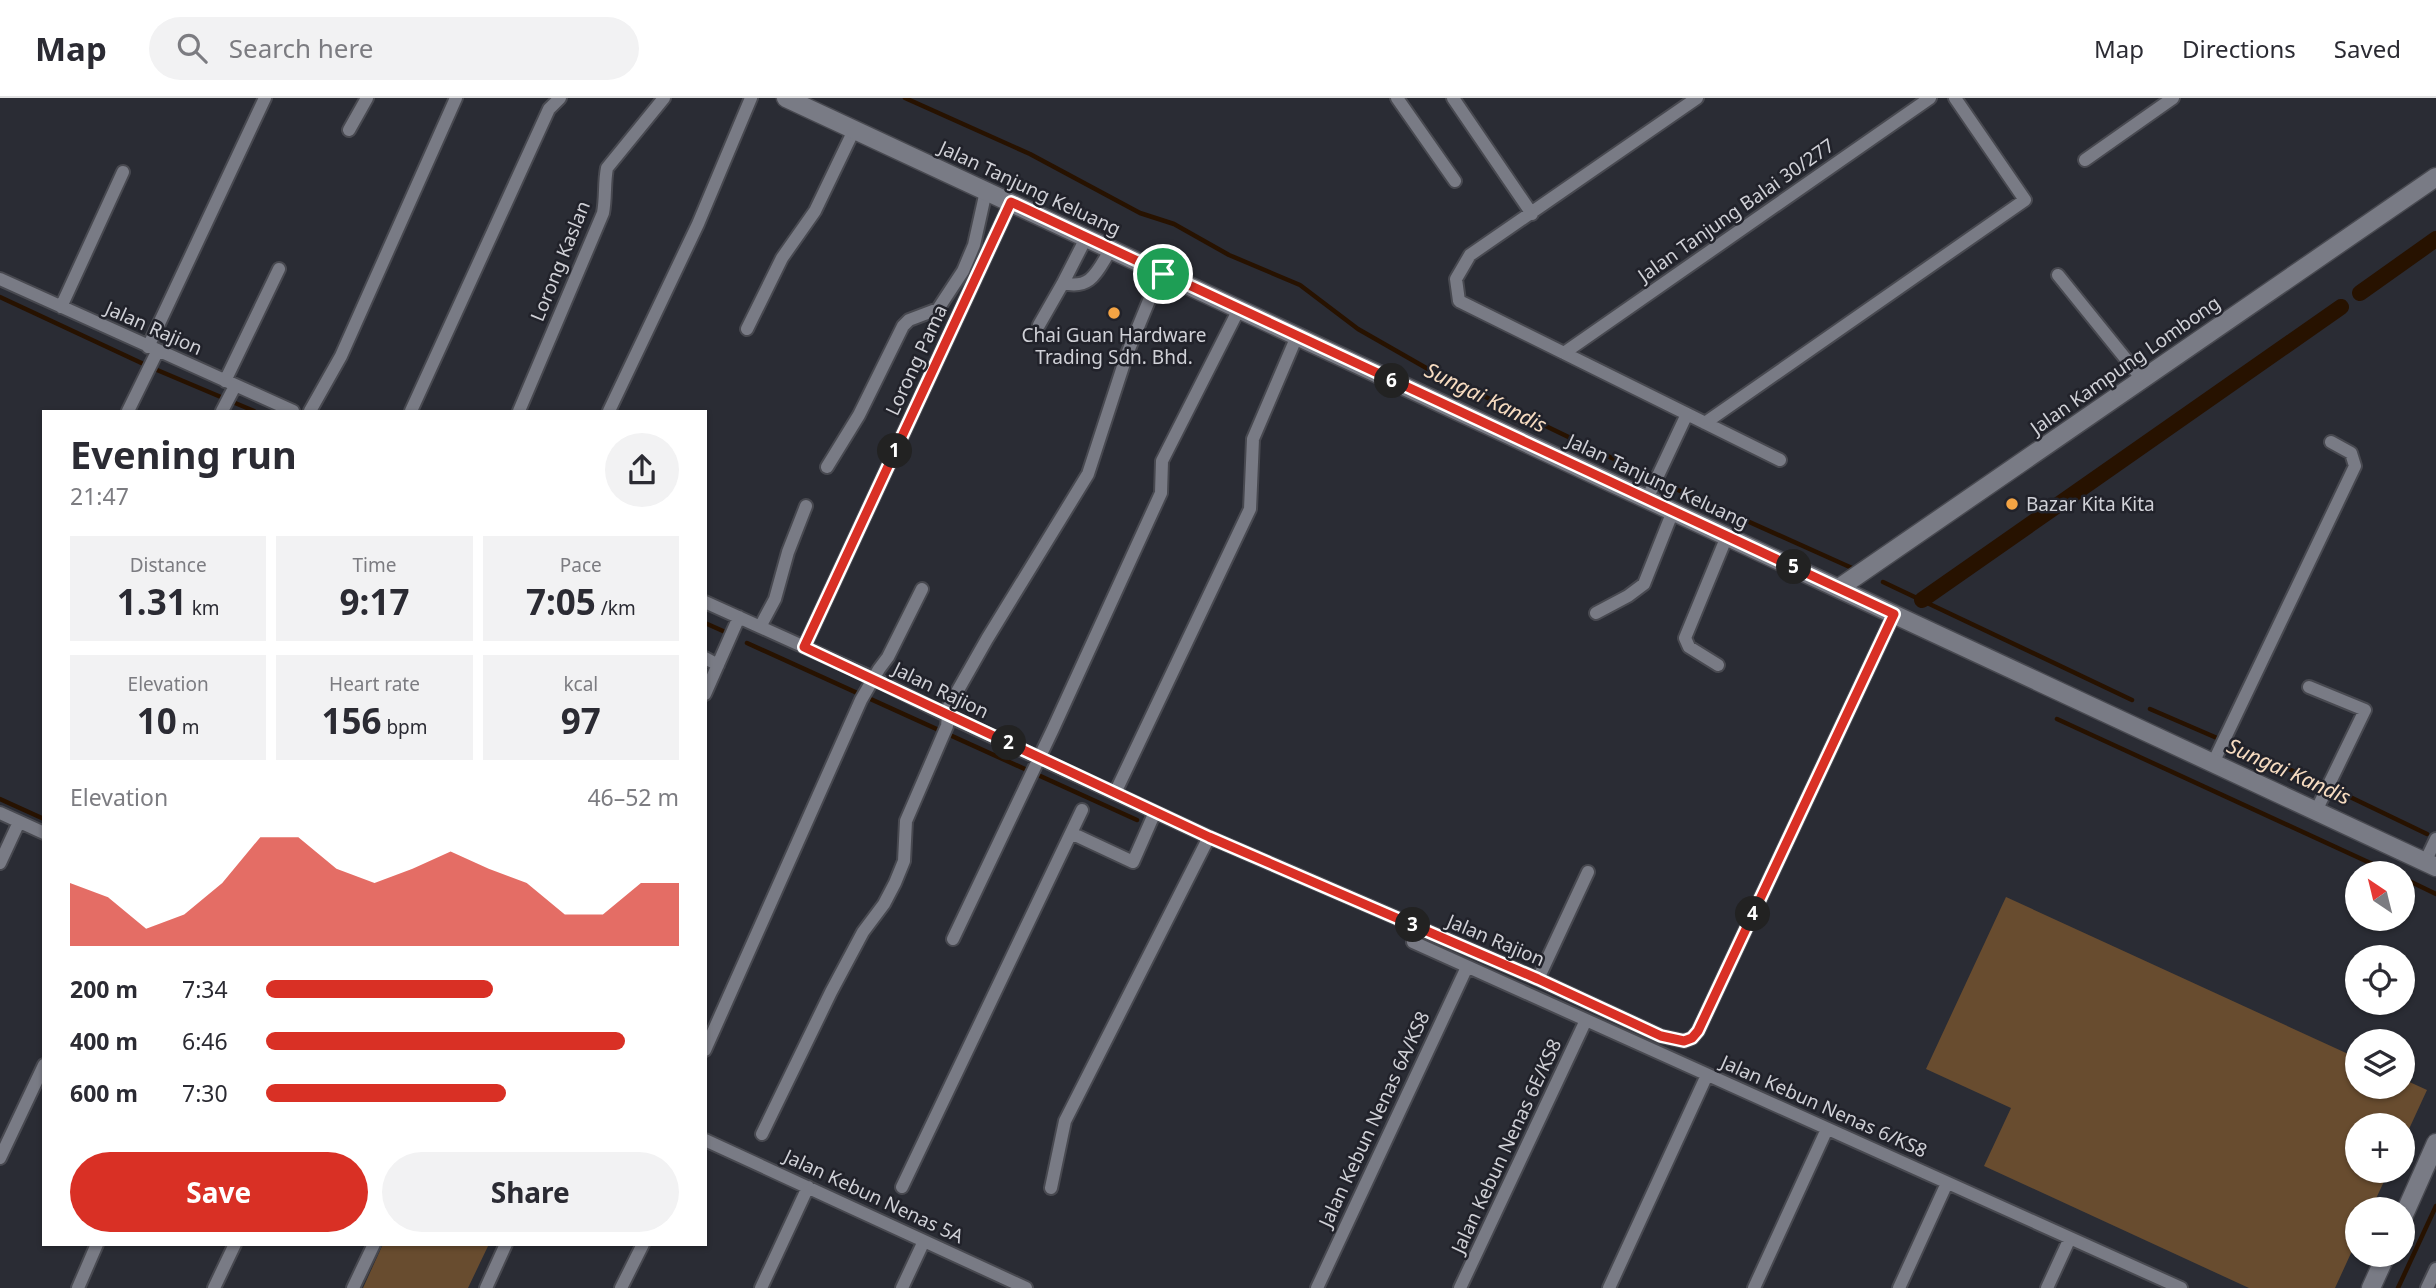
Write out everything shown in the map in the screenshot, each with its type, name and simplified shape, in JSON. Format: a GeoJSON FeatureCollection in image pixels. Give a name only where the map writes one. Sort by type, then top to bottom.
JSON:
{"type":"FeatureCollection","features":[{"type":"Feature","properties":{"kind":"main road","name":"Jalan Tanjung Keluang"},"geometry":{"type":"LineString","coordinates":[[786,98],[986,191],[1005,213],[1086,238],[1111,249],[1236,314],[1292,347],[1653,486],[1673,511],[2214,760],[2431,864]]}},
{"type":"Feature","properties":{"kind":"main road","name":"Jalan Kampung Lombong"},"geometry":{"type":"LineString","coordinates":[[1839,588],[2436,177]]}},
{"type":"Feature","properties":{"kind":"main road"},"geometry":{"type":"LineString","coordinates":[[2412,1197],[2436,1143]]}},
{"type":"Feature","properties":{"kind":"main road"},"geometry":{"type":"LineString","coordinates":[[2371,1288],[2381,1267]]}},
{"type":"Feature","properties":{"kind":"street"},"geometry":{"type":"LineString","coordinates":[[128,410],[147,373],[153,353],[265,98]]}},
{"type":"Feature","properties":{"kind":"street"},"geometry":{"type":"LineString","coordinates":[[349,130],[367,98]]}},
{"type":"Feature","properties":{"kind":"street"},"geometry":{"type":"LineString","coordinates":[[311,410],[341,356],[456,98]]}},
{"type":"Feature","properties":{"kind":"street"},"geometry":{"type":"LineString","coordinates":[[411,410],[549,108],[560,98]]}},
{"type":"Feature","properties":{"kind":"street","name":"Lorong Kaslan"},"geometry":{"type":"LineString","coordinates":[[519,410],[603,213],[607,168],[664,98]]}},
{"type":"Feature","properties":{"kind":"street"},"geometry":{"type":"LineString","coordinates":[[1396,98],[1455,181]]}},
{"type":"Feature","properties":{"kind":"street"},"geometry":{"type":"LineString","coordinates":[[1697,98],[1470,255],[1456,279],[1459,301],[1780,460]]}},
{"type":"Feature","properties":{"kind":"street","name":"Jalan Tanjung Balai 30/277"},"geometry":{"type":"LineString","coordinates":[[1564,353],[1930,98]]}},
{"type":"Feature","properties":{"kind":"street"},"geometry":{"type":"LineString","coordinates":[[1704,423],[2025,200],[1955,98]]}},
{"type":"Feature","properties":{"kind":"street"},"geometry":{"type":"LineString","coordinates":[[2085,160],[2173,98]]}},
{"type":"Feature","properties":{"kind":"street"},"geometry":{"type":"LineString","coordinates":[[1458,100],[1532,214]]}},
{"type":"Feature","properties":{"kind":"street"},"geometry":{"type":"LineString","coordinates":[[609,410],[698,224],[749,103]]}},
{"type":"Feature","properties":{"kind":"street"},"geometry":{"type":"LineString","coordinates":[[747,329],[782,258],[815,211],[854,130]]}},
{"type":"Feature","properties":{"kind":"street"},"geometry":{"type":"LineString","coordinates":[[63,304],[123,172]]}},
{"type":"Feature","properties":{"kind":"street"},"geometry":{"type":"LineString","coordinates":[[827,467],[859,415],[903,326],[909,320],[938,309],[963,271],[974,245],[986,191]]}},
{"type":"Feature","properties":{"kind":"street","name":"Lorong Pama"},"geometry":{"type":"LineString","coordinates":[[806,643],[1005,213]]}},
{"type":"Feature","properties":{"kind":"street"},"geometry":{"type":"LineString","coordinates":[[1038,325],[1086,238]]}},
{"type":"Feature","properties":{"kind":"street"},"geometry":{"type":"LineString","coordinates":[[1062,283],[1074,286],[1085,284],[1111,249]]}},
{"type":"Feature","properties":{"kind":"street"},"geometry":{"type":"LineString","coordinates":[[222,410],[230,384],[279,269]]}},
{"type":"Feature","properties":{"kind":"street"},"geometry":{"type":"LineString","coordinates":[[2059,275],[2142,379]]}},
{"type":"Feature","properties":{"kind":"street"},"geometry":{"type":"LineString","coordinates":[[762,1134],[831,992],[863,932],[884,904],[895,883],[904,861],[906,821],[941,740],[950,711],[1088,474],[1126,354],[1161,277]]}},
{"type":"Feature","properties":{"kind":"street","name":"Jalan Rajion"},"geometry":{"type":"LineString","coordinates":[[0,279],[63,304],[153,353],[291,410]]}},
{"type":"Feature","properties":{"kind":"street"},"geometry":{"type":"LineString","coordinates":[[953,939],[1161,493],[1162,461],[1236,314]]}},
{"type":"Feature","properties":{"kind":"street"},"geometry":{"type":"LineString","coordinates":[[1118,786],[1250,509],[1253,439],[1292,347]]}},
{"type":"Feature","properties":{"kind":"street"},"geometry":{"type":"LineString","coordinates":[[1653,486],[1687,414]]}},
{"type":"Feature","properties":{"kind":"street"},"geometry":{"type":"LineString","coordinates":[[2214,760],[2355,466],[2351,453],[2331,442]]}},
{"type":"Feature","properties":{"kind":"street"},"geometry":{"type":"LineString","coordinates":[[760,627],[775,599],[788,552],[806,506]]}},
{"type":"Feature","properties":{"kind":"street"},"geometry":{"type":"LineString","coordinates":[[1596,613],[1644,584],[1673,511]]}},
{"type":"Feature","properties":{"kind":"street"},"geometry":{"type":"LineString","coordinates":[[1718,665],[1689,647],[1685,638],[1727,536]]}},
{"type":"Feature","properties":{"kind":"street"},"geometry":{"type":"LineString","coordinates":[[707,1046],[861,700],[888,657],[922,589]]}},
{"type":"Feature","properties":{"kind":"street","name":"Jalan Rajion"},"geometry":{"type":"LineString","coordinates":[[707,603],[760,627],[806,643],[1040,757],[1118,786],[1155,812],[1208,840],[1538,979],[1661,1036],[1684,1041],[1692,1038],[1704,1019],[1894,614]]}},
{"type":"Feature","properties":{"kind":"street"},"geometry":{"type":"LineString","coordinates":[[707,690],[739,617]]}},
{"type":"Feature","properties":{"kind":"street"},"geometry":{"type":"LineString","coordinates":[[707,659],[718,665]]}},
{"type":"Feature","properties":{"kind":"street"},"geometry":{"type":"LineString","coordinates":[[2309,687],[2365,710],[2316,811]]}},
{"type":"Feature","properties":{"kind":"street"},"geometry":{"type":"LineString","coordinates":[[902,1188],[1082,810]]}},
{"type":"Feature","properties":{"kind":"street"},"geometry":{"type":"LineString","coordinates":[[1071,834],[1133,862],[1155,812]]}},
{"type":"Feature","properties":{"kind":"street"},"geometry":{"type":"LineString","coordinates":[[0,813],[42,832]]}},
{"type":"Feature","properties":{"kind":"street"},"geometry":{"type":"LineString","coordinates":[[0,863],[19,822]]}},
{"type":"Feature","properties":{"kind":"street"},"geometry":{"type":"LineString","coordinates":[[2431,864],[2436,839]]}},
{"type":"Feature","properties":{"kind":"street"},"geometry":{"type":"LineString","coordinates":[[1051,1188],[1066,1121],[1208,840]]}},
{"type":"Feature","properties":{"kind":"street"},"geometry":{"type":"LineString","coordinates":[[1538,979],[1588,872]]}},
{"type":"Feature","properties":{"kind":"street","name":"Jalan Kebun Nenas 6/KS8"},"geometry":{"type":"LineString","coordinates":[[1413,942],[2181,1288]]}},
{"type":"Feature","properties":{"kind":"street","name":"Jalan Kebun Nenas 6A/KS8"},"geometry":{"type":"LineString","coordinates":[[1317,1288],[1467,967]]}},
{"type":"Feature","properties":{"kind":"street","name":"Jalan Kebun Nenas 6E/KS8"},"geometry":{"type":"LineString","coordinates":[[1460,1288],[1586,1020]]}},
{"type":"Feature","properties":{"kind":"street"},"geometry":{"type":"LineString","coordinates":[[0,1158],[42,1069]]}},
{"type":"Feature","properties":{"kind":"street"},"geometry":{"type":"LineString","coordinates":[[1609,1288],[1707,1075]]}},
{"type":"Feature","properties":{"kind":"street"},"geometry":{"type":"LineString","coordinates":[[1754,1288],[1827,1129]]}},
{"type":"Feature","properties":{"kind":"street","name":"Jalan Kebun Nenas 5A"},"geometry":{"type":"LineString","coordinates":[[707,1141],[1026,1288]]}},
{"type":"Feature","properties":{"kind":"street"},"geometry":{"type":"LineString","coordinates":[[1899,1288],[1947,1183]]}},
{"type":"Feature","properties":{"kind":"street"},"geometry":{"type":"LineString","coordinates":[[761,1288],[808,1187]]}},
{"type":"Feature","properties":{"kind":"street"},"geometry":{"type":"LineString","coordinates":[[2047,1288],[2070,1238]]}},
{"type":"Feature","properties":{"kind":"street"},"geometry":{"type":"LineString","coordinates":[[902,1288],[924,1241]]}},
{"type":"Feature","properties":{"kind":"street"},"geometry":{"type":"LineString","coordinates":[[78,1288],[96,1246]]}},
{"type":"Feature","properties":{"kind":"street"},"geometry":{"type":"LineString","coordinates":[[214,1288],[233,1246]]}},
{"type":"Feature","properties":{"kind":"street"},"geometry":{"type":"LineString","coordinates":[[354,1288],[373,1246]]}},
{"type":"Feature","properties":{"kind":"street"},"geometry":{"type":"LineString","coordinates":[[486,1288],[505,1246]]}},
{"type":"Feature","properties":{"kind":"street"},"geometry":{"type":"LineString","coordinates":[[621,1288],[641,1246]]}},
{"type":"Feature","properties":{"kind":"street"},"geometry":{"type":"LineString","coordinates":[[2427,1288],[2436,1269]]}},
{"type":"Feature","properties":{"kind":"shaded area"},"geometry":{"type":"Polygon","coordinates":[[[2006,897],[2345,1052],[2345,1099],[2415,1099],[2415,1084],[2427,1090],[2415,1116],[2415,1113],[2345,1113],[2345,1183],[2383,1183],[2377,1197],[2345,1197],[2345,1266],[2335,1288],[2249,1288],[1984,1166],[2011,1108],[1926,1069],[2006,897]]]}},
{"type":"Feature","properties":{"kind":"shaded area"},"geometry":{"type":"Polygon","coordinates":[[[382,1246],[488,1246],[468,1288],[363,1288],[382,1246]]]}},
{"type":"Feature","properties":{"kind":"waterway","name":"Sungai Kandis"},"geometry":{"type":"LineString","coordinates":[[905,98],[1030,154],[1140,213],[1174,224],[1229,255],[1300,285],[1358,329],[1428,369],[1678,490],[1852,568]]}},
{"type":"Feature","properties":{"kind":"waterway"},"geometry":{"type":"LineString","coordinates":[[2360,293],[2436,239]]}},
{"type":"Feature","properties":{"kind":"waterway"},"geometry":{"type":"LineString","coordinates":[[0,297],[150,367],[252,410]]}},
{"type":"Feature","properties":{"kind":"waterway"},"geometry":{"type":"LineString","coordinates":[[1922,600],[2341,307]]}},
{"type":"Feature","properties":{"kind":"waterway","name":"Sungai Kandis"},"geometry":{"type":"LineString","coordinates":[[1883,582],[2132,700]]}},
{"type":"Feature","properties":{"kind":"waterway"},"geometry":{"type":"LineString","coordinates":[[707,624],[723,631]]}},
{"type":"Feature","properties":{"kind":"waterway"},"geometry":{"type":"LineString","coordinates":[[747,643],[1137,820]]}},
{"type":"Feature","properties":{"kind":"waterway","name":"Sungai Kandis"},"geometry":{"type":"LineString","coordinates":[[2150,709],[2321,783],[2427,834]]}},
{"type":"Feature","properties":{"kind":"waterway"},"geometry":{"type":"LineString","coordinates":[[2057,719],[2366,861]]}},
{"type":"Feature","properties":{"kind":"waterway"},"geometry":{"type":"LineString","coordinates":[[0,799],[42,818]]}},
{"type":"Feature","properties":{"kind":"waterway"},"geometry":{"type":"LineString","coordinates":[[2415,884],[2436,894]]}},
{"type":"Feature","properties":{"kind":"waterway"},"geometry":{"type":"LineString","coordinates":[[2398,1288],[2436,1206]]}},
{"type":"Feature","properties":{"kind":"place","name":"Chai Guan Hardware Trading Sdn. Bhd."},"geometry":{"type":"Point","coordinates":[1114,313]}},
{"type":"Feature","properties":{"kind":"place","name":"Bazar Kita Kita"},"geometry":{"type":"Point","coordinates":[2012,504]}},
{"type":"Feature","properties":{"kind":"route"},"geometry":{"type":"LineString","coordinates":[[1011,202],[1163,274],[1894,614],[1698,1031],[1692,1038],[1684,1041],[1661,1036],[1538,979],[1209,837],[804,647],[1011,202]]}}]}
